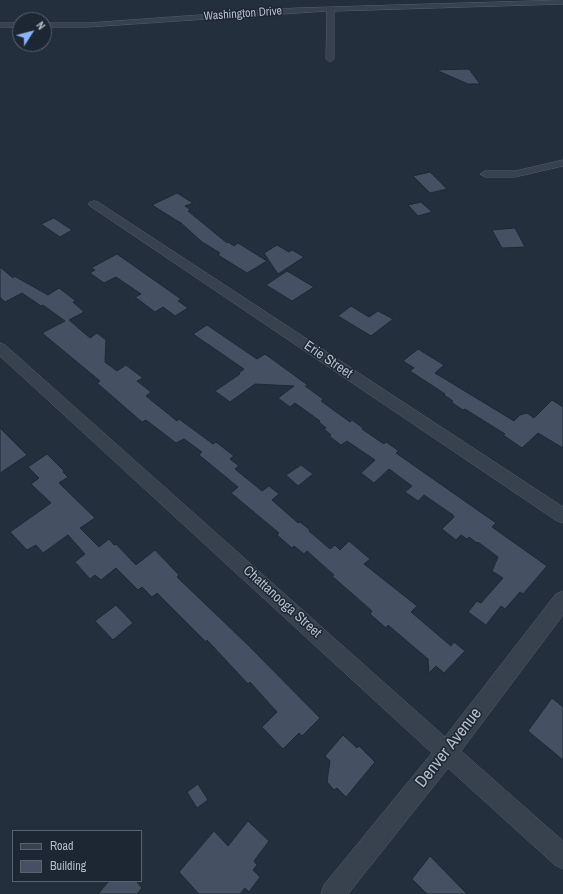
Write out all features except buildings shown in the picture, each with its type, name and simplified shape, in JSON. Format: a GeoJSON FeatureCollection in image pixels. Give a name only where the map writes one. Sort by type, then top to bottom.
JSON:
{"type":"FeatureCollection","features":[{"type":"Feature","properties":{"kind":"street","name":"Washington Drive"},"geometry":{"type":"LineString","coordinates":[[52,25],[88,25],[258,12],[563,2]]}},
{"type":"Feature","properties":{"kind":"street"},"geometry":{"type":"LineString","coordinates":[[330,59],[330,13],[333,9]]}},
{"type":"Feature","properties":{"kind":"street"},"geometry":{"type":"LineString","coordinates":[[0,25],[12,25]]}},
{"type":"Feature","properties":{"kind":"street"},"geometry":{"type":"LineString","coordinates":[[485,174],[515,174],[563,163]]}},
{"type":"Feature","properties":{"kind":"street","name":"Erie Street"},"geometry":{"type":"LineString","coordinates":[[94,204],[563,516]]}},
{"type":"Feature","properties":{"kind":"street","name":"Chattanooga Street"},"geometry":{"type":"LineString","coordinates":[[0,348],[563,857]]}},
{"type":"Feature","properties":{"kind":"street","name":"Denver Avenue"},"geometry":{"type":"LineString","coordinates":[[333,894],[447,752],[563,600]]}}]}
